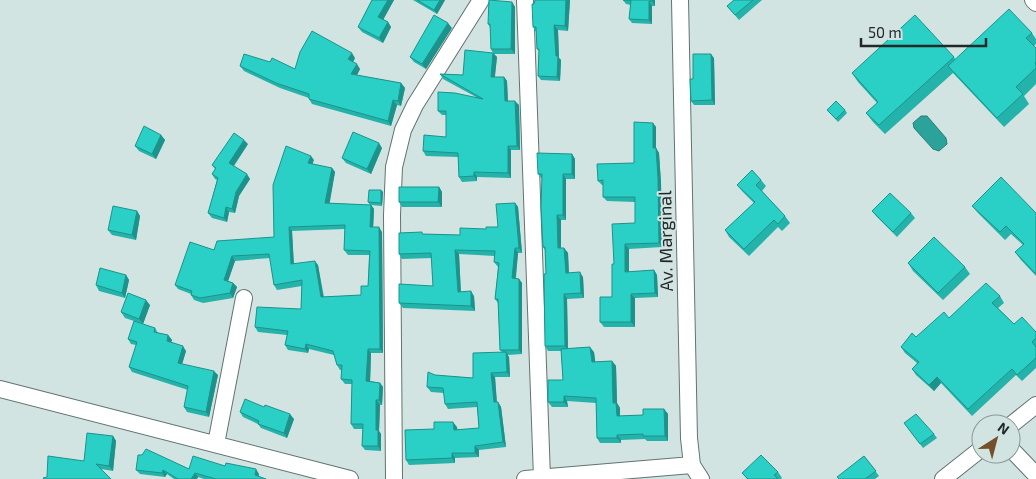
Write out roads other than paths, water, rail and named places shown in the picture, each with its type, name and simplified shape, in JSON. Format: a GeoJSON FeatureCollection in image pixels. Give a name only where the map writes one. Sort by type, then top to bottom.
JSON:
{"type":"FeatureCollection","features":[{"type":"Feature","properties":{"kind":"street"},"geometry":{"type":"LineString","coordinates":[[394,479],[392,215],[394,167],[403,130],[415,104],[481,0]]}},
{"type":"Feature","properties":{"kind":"street"},"geometry":{"type":"LineString","coordinates":[[525,0],[542,478]]}},
{"type":"Feature","properties":{"kind":"street","name":"Av. Marginal"},"geometry":{"type":"LineString","coordinates":[[680,0],[689,438],[692,465],[701,479]]}},
{"type":"Feature","properties":{"kind":"street"},"geometry":{"type":"LineString","coordinates":[[1033,0],[1036,3]]}},
{"type":"Feature","properties":{"kind":"street"},"geometry":{"type":"LineString","coordinates":[[216,444],[244,298]]}},
{"type":"Feature","properties":{"kind":"street"},"geometry":{"type":"LineString","coordinates":[[0,389],[350,479]]}},
{"type":"Feature","properties":{"kind":"street"},"geometry":{"type":"LineString","coordinates":[[1021,417],[1036,405]]}},
{"type":"Feature","properties":{"kind":"street"},"geometry":{"type":"LineString","coordinates":[[944,479],[971,457]]}},
{"type":"Feature","properties":{"kind":"street"},"geometry":{"type":"LineString","coordinates":[[1021,459],[1036,475]]}},
{"type":"Feature","properties":{"kind":"street"},"geometry":{"type":"LineString","coordinates":[[525,479],[692,465]]}},
{"type":"Feature","properties":{"kind":"water"},"geometry":{"type":"Polygon","coordinates":[[[921,116],[927,116],[946,138],[947,144],[939,151],[933,149],[914,128],[913,123],[921,116]]]}}]}
